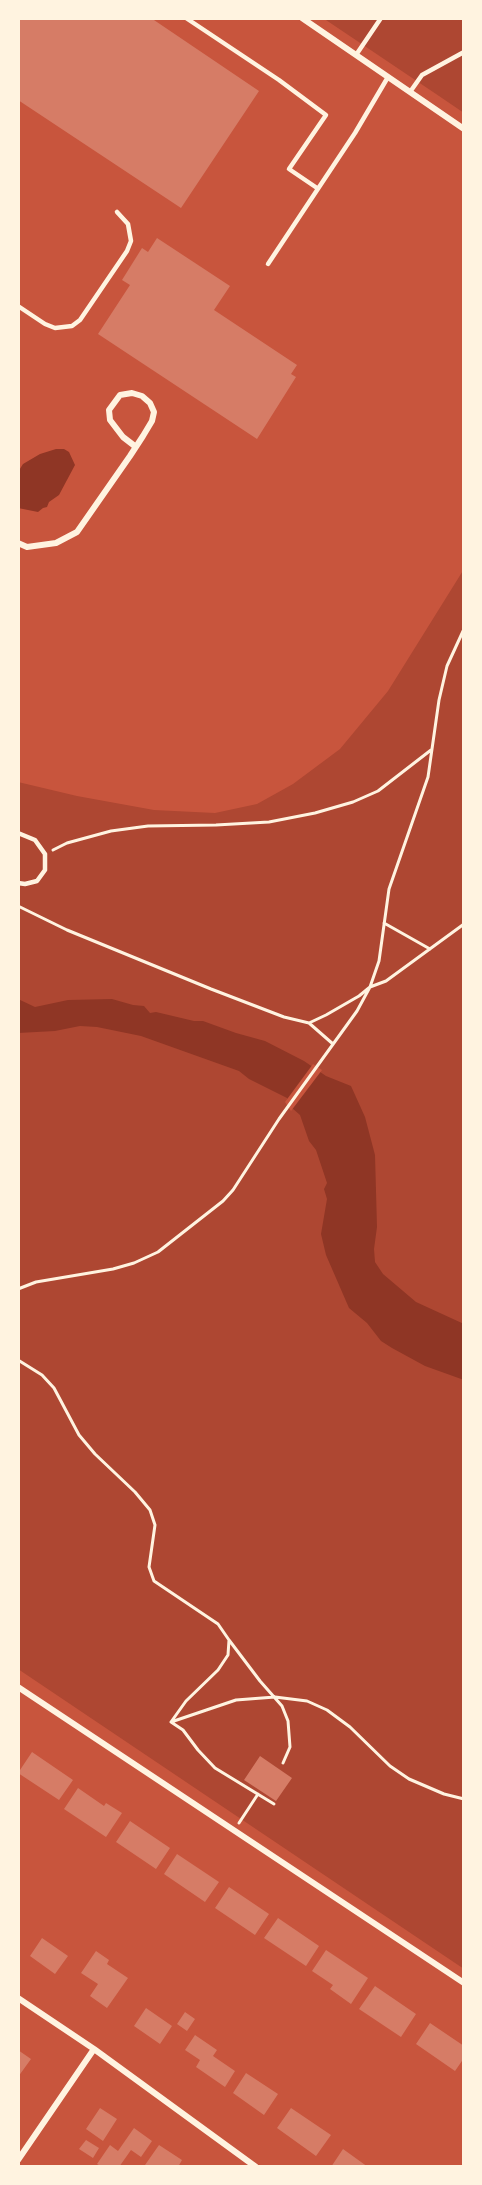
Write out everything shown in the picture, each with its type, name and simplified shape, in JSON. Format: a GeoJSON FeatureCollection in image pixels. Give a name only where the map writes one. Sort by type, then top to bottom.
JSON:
{"type":"FeatureCollection","features":[{"type":"Feature","properties":{"kind":"street"},"geometry":{"type":"LineString","coordinates":[[302,18],[464,129]]}},
{"type":"Feature","properties":{"kind":"street"},"geometry":{"type":"LineString","coordinates":[[18,543],[27,547],[56,543],[77,532],[136,447],[152,421],[154,412],[150,403],[142,396],[132,393],[120,395],[109,410],[110,420],[123,437],[136,447]]}},
{"type":"Feature","properties":{"kind":"street"},"geometry":{"type":"LineString","coordinates":[[18,1687],[464,1983]]}},
{"type":"Feature","properties":{"kind":"street"},"geometry":{"type":"LineString","coordinates":[[18,1998],[94,2049],[256,2167]]}},
{"type":"Feature","properties":{"kind":"street"},"geometry":{"type":"LineString","coordinates":[[18,2160],[94,2049]]}},
{"type":"Feature","properties":{"kind":"lane"},"geometry":{"type":"LineString","coordinates":[[186,18],[326,114],[289,169],[318,188]]}},
{"type":"Feature","properties":{"kind":"lane"},"geometry":{"type":"LineString","coordinates":[[356,55],[381,18]]}},
{"type":"Feature","properties":{"kind":"lane"},"geometry":{"type":"LineString","coordinates":[[410,92],[422,75],[464,52]]}},
{"type":"Feature","properties":{"kind":"lane"},"geometry":{"type":"LineString","coordinates":[[268,264],[355,133],[388,77]]}},
{"type":"Feature","properties":{"kind":"lane"},"geometry":{"type":"LineString","coordinates":[[18,306],[55,328],[72,326],[80,320],[127,251],[131,241],[128,224],[117,212]]}},
{"type":"Feature","properties":{"kind":"lane"},"geometry":{"type":"LineString","coordinates":[[18,833],[35,840],[45,854],[45,870],[37,881],[18,883]]}},
{"type":"Feature","properties":{"kind":"path"},"geometry":{"type":"LineString","coordinates":[[18,1289],[36,1282],[113,1269],[158,1252],[223,1201],[233,1190],[279,1119],[357,1011],[370,987],[379,961],[389,889],[428,777],[439,700],[447,666],[464,629]]}},
{"type":"Feature","properties":{"kind":"path"},"geometry":{"type":"LineString","coordinates":[[45,854],[67,843],[111,831],[138,827],[269,822],[315,813],[353,802],[378,790],[431,750]]}},
{"type":"Feature","properties":{"kind":"path"},"geometry":{"type":"LineString","coordinates":[[18,906],[67,930],[211,990],[285,1017],[309,1023],[333,1044]]}},
{"type":"Feature","properties":{"kind":"path"},"geometry":{"type":"LineString","coordinates":[[384,923],[430,949]]}},
{"type":"Feature","properties":{"kind":"path"},"geometry":{"type":"LineString","coordinates":[[309,1023],[360,996],[370,987],[386,981],[464,924]]}},
{"type":"Feature","properties":{"kind":"path"},"geometry":{"type":"LineString","coordinates":[[18,1360],[42,1375],[54,1388],[79,1435],[150,1510],[154,1525],[149,1567],[154,1581],[195,1611],[218,1624],[260,1681],[282,1706],[288,1722],[290,1747],[289,1754],[283,1763]]}},
{"type":"Feature","properties":{"kind":"path"},"geometry":{"type":"LineString","coordinates":[[171,1722],[186,1701],[218,1670],[228,1655],[229,1640]]}},
{"type":"Feature","properties":{"kind":"path"},"geometry":{"type":"LineString","coordinates":[[171,1722],[236,1700],[275,1697],[307,1701],[327,1710],[350,1727],[390,1766],[409,1779],[444,1794],[464,1799]]}},
{"type":"Feature","properties":{"kind":"path"},"geometry":{"type":"LineString","coordinates":[[171,1722],[183,1730],[215,1768],[274,1804]]}},
{"type":"Feature","properties":{"kind":"path"},"geometry":{"type":"LineString","coordinates":[[234,1830],[258,1794]]}},
{"type":"Feature","properties":{"kind":"shaded area"},"geometry":{"type":"Polygon","coordinates":[[[323,18],[464,18],[464,113],[439,96],[323,18]]]}},
{"type":"Feature","properties":{"kind":"shaded area"},"geometry":{"type":"Polygon","coordinates":[[[56,449],[69,452],[75,465],[59,495],[38,512],[18,508],[18,472],[23,464],[40,454],[56,449]]]}},
{"type":"Feature","properties":{"kind":"shaded area"},"geometry":{"type":"Polygon","coordinates":[[[464,569],[464,1969],[18,1669],[18,782],[77,796],[154,810],[215,813],[257,804],[293,784],[340,749],[388,691],[464,569]]]}},
{"type":"Feature","properties":{"kind":"shaded area"},"geometry":{"type":"Polygon","coordinates":[[[18,999],[35,1007],[68,1000],[112,999],[144,1006],[150,1013],[156,1012],[203,1021],[265,1041],[304,1061],[326,1076],[351,1086],[365,1117],[375,1155],[377,1227],[375,1262],[383,1274],[416,1302],[464,1324],[464,1380],[425,1366],[392,1348],[381,1341],[367,1323],[349,1308],[326,1255],[321,1234],[327,1199],[324,1189],[327,1183],[316,1150],[309,1141],[300,1115],[292,1108],[287,1098],[249,1079],[239,1071],[141,1036],[80,1026],[55,1031],[18,1033],[18,999]]]}},
{"type":"Feature","properties":{"kind":"pier"},"geometry":{"type":"Polygon","coordinates":[[[313,1064],[322,1070],[291,1111],[285,1102],[313,1064]]]}},
{"type":"Feature","properties":{"kind":"building"},"geometry":{"type":"Polygon","coordinates":[[[18,18],[151,18],[259,91],[181,208],[18,100],[18,18]]]}},
{"type":"Feature","properties":{"kind":"building"},"geometry":{"type":"Polygon","coordinates":[[[157,238],[230,286],[214,310],[297,365],[291,374],[296,377],[257,439],[98,334],[130,285],[122,280],[142,248],[148,252],[157,238]]]}},
{"type":"Feature","properties":{"kind":"building"},"geometry":{"type":"Polygon","coordinates":[[[32,1752],[73,1780],[59,1800],[18,1773],[32,1752]]]}},
{"type":"Feature","properties":{"kind":"building"},"geometry":{"type":"Polygon","coordinates":[[[260,1756],[292,1778],[276,1801],[244,1780],[260,1756]]]}},
{"type":"Feature","properties":{"kind":"building"},"geometry":{"type":"Polygon","coordinates":[[[78,1788],[104,1806],[106,1803],[122,1813],[106,1837],[64,1809],[78,1788]]]}},
{"type":"Feature","properties":{"kind":"building"},"geometry":{"type":"Polygon","coordinates":[[[130,1821],[170,1848],[156,1869],[116,1842],[130,1821]]]}},
{"type":"Feature","properties":{"kind":"building"},"geometry":{"type":"Polygon","coordinates":[[[177,1854],[219,1882],[205,1902],[164,1874],[177,1854]]]}},
{"type":"Feature","properties":{"kind":"building"},"geometry":{"type":"Polygon","coordinates":[[[229,1887],[269,1914],[255,1935],[215,1908],[229,1887]]]}},
{"type":"Feature","properties":{"kind":"building"},"geometry":{"type":"Polygon","coordinates":[[[278,1918],[319,1946],[306,1966],[264,1938],[278,1918]]]}},
{"type":"Feature","properties":{"kind":"building"},"geometry":{"type":"Polygon","coordinates":[[[42,1938],[68,1956],[55,1974],[30,1956],[42,1938]]]}},
{"type":"Feature","properties":{"kind":"building"},"geometry":{"type":"Polygon","coordinates":[[[326,1950],[368,1978],[351,2004],[330,1989],[333,1985],[312,1971],[326,1950]]]}},
{"type":"Feature","properties":{"kind":"building"},"geometry":{"type":"Polygon","coordinates":[[[96,1951],[109,1960],[107,1964],[128,1978],[107,2008],[90,1996],[98,1984],[81,1973],[96,1951]]]}},
{"type":"Feature","properties":{"kind":"building"},"geometry":{"type":"Polygon","coordinates":[[[375,1986],[416,2014],[401,2037],[359,2009],[375,1986]]]}},
{"type":"Feature","properties":{"kind":"building"},"geometry":{"type":"Polygon","coordinates":[[[146,2008],[172,2026],[160,2044],[134,2026],[146,2008]]]}},
{"type":"Feature","properties":{"kind":"building"},"geometry":{"type":"Polygon","coordinates":[[[185,2012],[195,2019],[187,2031],[177,2024],[185,2012]]]}},
{"type":"Feature","properties":{"kind":"building"},"geometry":{"type":"Polygon","coordinates":[[[430,2023],[464,2046],[464,2058],[455,2071],[416,2044],[430,2023]]]}},
{"type":"Feature","properties":{"kind":"building"},"geometry":{"type":"Polygon","coordinates":[[[195,2035],[217,2050],[213,2056],[235,2071],[225,2087],[196,2067],[200,2060],[185,2050],[195,2035]]]}},
{"type":"Feature","properties":{"kind":"building"},"geometry":{"type":"Polygon","coordinates":[[[18,2050],[31,2059],[18,2077],[18,2050]]]}},
{"type":"Feature","properties":{"kind":"building"},"geometry":{"type":"Polygon","coordinates":[[[246,2073],[278,2094],[264,2115],[233,2093],[246,2073]]]}},
{"type":"Feature","properties":{"kind":"building"},"geometry":{"type":"Polygon","coordinates":[[[100,2108],[117,2119],[103,2141],[86,2129],[100,2108]]]}},
{"type":"Feature","properties":{"kind":"building"},"geometry":{"type":"Polygon","coordinates":[[[291,2108],[331,2135],[316,2156],[277,2128],[291,2108]]]}},
{"type":"Feature","properties":{"kind":"building"},"geometry":{"type":"Polygon","coordinates":[[[134,2128],[152,2141],[141,2157],[131,2150],[119,2167],[102,2167],[97,2164],[110,2145],[118,2151],[134,2128]]]}},
{"type":"Feature","properties":{"kind":"building"},"geometry":{"type":"Polygon","coordinates":[[[86,2140],[99,2148],[93,2158],[79,2149],[86,2140]]]}},
{"type":"Feature","properties":{"kind":"building"},"geometry":{"type":"Polygon","coordinates":[[[159,2145],[182,2160],[178,2167],[145,2165],[159,2145]]]}},
{"type":"Feature","properties":{"kind":"building"},"geometry":{"type":"Polygon","coordinates":[[[343,2149],[368,2167],[331,2167],[343,2149]]]}}]}
